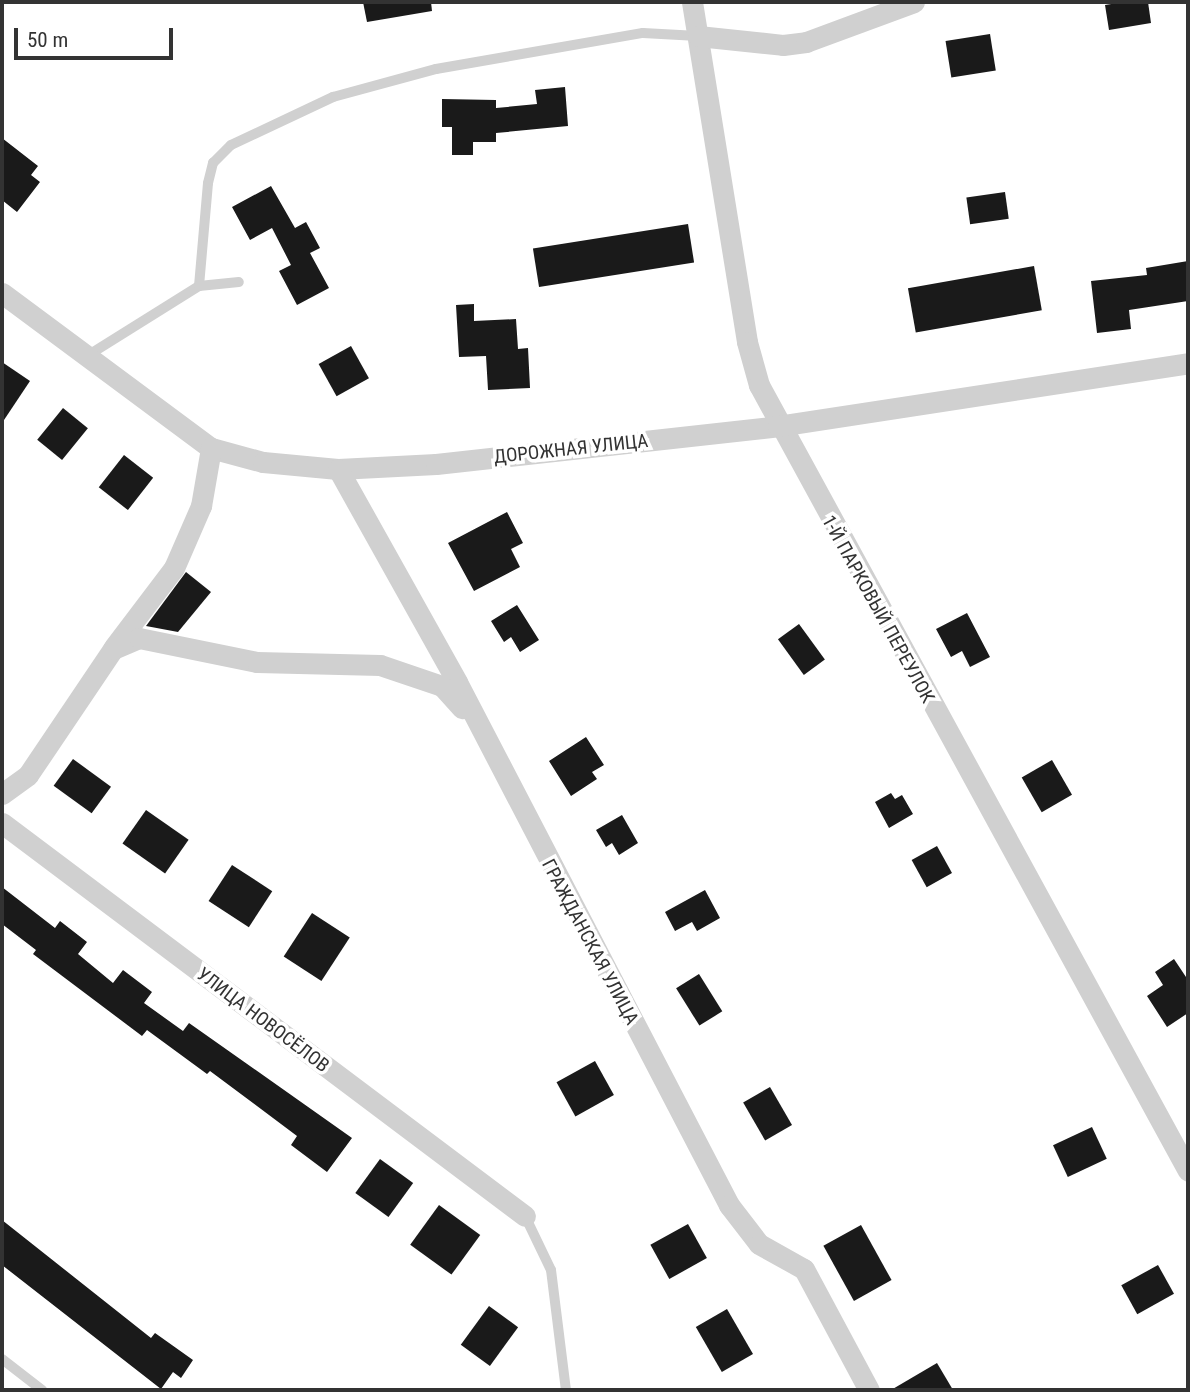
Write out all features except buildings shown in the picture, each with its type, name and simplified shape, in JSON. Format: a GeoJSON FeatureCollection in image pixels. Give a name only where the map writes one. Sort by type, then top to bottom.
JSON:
{"type":"FeatureCollection","features":[{"type":"Feature","properties":{"kind":"street","name":"1-Й ПАРКОВЫЙ ПЕРЕУЛОК"},"geometry":{"type":"LineString","coordinates":[[692,2],[747,342],[759,384],[778,426],[1188,1171]]}},
{"type":"Feature","properties":{"kind":"street"},"geometry":{"type":"LineString","coordinates":[[698,36],[783,45],[806,42],[914,2]]}},
{"type":"Feature","properties":{"kind":"street","name":"ДОРОЖНАЯ УЛИЦА"},"geometry":{"type":"LineString","coordinates":[[2,293],[211,448],[263,462],[338,469],[436,464],[778,426],[1188,363]]}},
{"type":"Feature","properties":{"kind":"street"},"geometry":{"type":"LineString","coordinates":[[2,794],[28,775],[113,649],[174,568],[201,506],[211,448]]}},
{"type":"Feature","properties":{"kind":"street","name":"ГРАЖДАНСКАЯ УЛИЦА"},"geometry":{"type":"LineString","coordinates":[[338,469],[457,681],[478,729],[729,1205],[758,1244],[804,1269],[869,1390]]}},
{"type":"Feature","properties":{"kind":"street"},"geometry":{"type":"LineString","coordinates":[[113,649],[139,638],[257,662],[380,665],[442,686],[478,729]]}},
{"type":"Feature","properties":{"kind":"street","name":"УЛИЦА НОВОСЁЛОВ"},"geometry":{"type":"LineString","coordinates":[[2,823],[525,1216]]}},
{"type":"Feature","properties":{"kind":"lane"},"geometry":{"type":"LineString","coordinates":[[199,286],[208,183],[213,163],[231,145],[333,97],[436,69],[643,33],[698,36]]}},
{"type":"Feature","properties":{"kind":"lane"},"geometry":{"type":"LineString","coordinates":[[87,356],[199,286],[239,282]]}},
{"type":"Feature","properties":{"kind":"lane"},"geometry":{"type":"LineString","coordinates":[[525,1216],[551,1269],[566,1390]]}},
{"type":"Feature","properties":{"kind":"lane"},"geometry":{"type":"LineString","coordinates":[[2,1359],[42,1390]]}}]}
